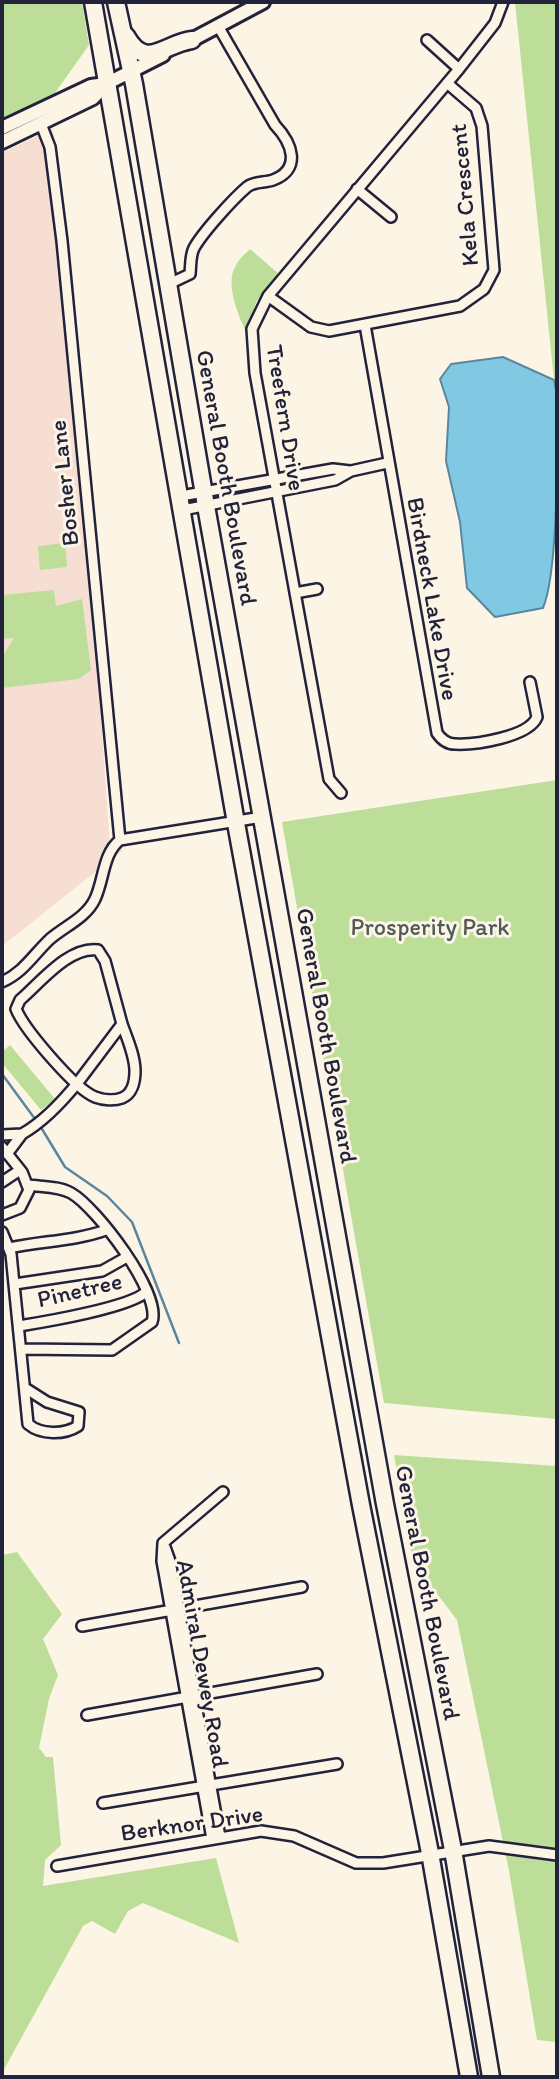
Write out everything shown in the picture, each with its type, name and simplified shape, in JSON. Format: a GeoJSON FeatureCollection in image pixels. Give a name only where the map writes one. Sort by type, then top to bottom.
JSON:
{"type":"FeatureCollection","features":[{"type":"Feature","properties":{"kind":"highway","name":"General Booth Boulevard"},"geometry":{"type":"LineString","coordinates":[[93,2],[236,822],[360,1505],[430,1853],[469,2077]]}},
{"type":"Feature","properties":{"kind":"highway","name":"General Booth Boulevard"},"geometry":{"type":"LineString","coordinates":[[116,2],[132,71],[205,499],[385,1504],[453,1850],[491,2077]]}},
{"type":"Feature","properties":{"kind":"highway"},"geometry":{"type":"LineString","coordinates":[[122,29],[135,49],[148,54],[192,40]]}},
{"type":"Feature","properties":{"kind":"main road"},"geometry":{"type":"LineString","coordinates":[[2,128],[91,86],[106,83],[132,71],[263,2]]}},
{"type":"Feature","properties":{"kind":"main road"},"geometry":{"type":"LineString","coordinates":[[2,142],[93,98],[106,83]]}},
{"type":"Feature","properties":{"kind":"street","name":"Treefern Drive"},"geometry":{"type":"LineString","coordinates":[[341,793],[329,779],[276,492],[251,341],[255,318],[268,296],[459,69],[495,23],[503,2]]}},
{"type":"Feature","properties":{"kind":"street"},"geometry":{"type":"LineString","coordinates":[[169,284],[190,274],[195,246],[249,185],[272,181],[286,173],[291,162],[292,152],[286,137],[275,125],[218,26]]}},
{"type":"Feature","properties":{"kind":"street"},"geometry":{"type":"LineString","coordinates":[[427,40],[459,69]]}},
{"type":"Feature","properties":{"kind":"street","name":"Kela Crescent"},"geometry":{"type":"LineString","coordinates":[[268,296],[319,330],[365,325],[460,306],[473,300],[491,279],[494,270],[480,115],[447,83]]}},
{"type":"Feature","properties":{"kind":"street","name":"Bosher Lane"},"geometry":{"type":"LineString","coordinates":[[41,124],[50,147],[62,241],[120,840]]}},
{"type":"Feature","properties":{"kind":"street"},"geometry":{"type":"LineString","coordinates":[[358,189],[391,217]]}},
{"type":"Feature","properties":{"kind":"street","name":"Birdneck Lake Drive"},"geometry":{"type":"LineString","coordinates":[[365,325],[387,463],[437,733],[442,739],[454,744],[523,733],[537,717],[530,682]]}},
{"type":"Feature","properties":{"kind":"street"},"geometry":{"type":"LineString","coordinates":[[182,503],[276,492],[335,480],[351,471],[387,463]]}},
{"type":"Feature","properties":{"kind":"street"},"geometry":{"type":"LineString","coordinates":[[182,503],[274,480],[333,469],[351,471]]}},
{"type":"Feature","properties":{"kind":"street"},"geometry":{"type":"LineString","coordinates":[[295,593],[317,589]]}},
{"type":"Feature","properties":{"kind":"street"},"geometry":{"type":"LineString","coordinates":[[2,982],[22,972],[47,942],[87,911],[97,894],[110,852],[120,840],[262,817]]}},
{"type":"Feature","properties":{"kind":"street"},"geometry":{"type":"LineString","coordinates":[[87,949],[98,950],[105,961],[122,1024],[136,1069],[133,1086],[126,1097],[115,1101],[95,1097],[77,1084],[16,1009],[20,1000],[75,953],[87,949]]}},
{"type":"Feature","properties":{"kind":"street"},"geometry":{"type":"LineString","coordinates":[[2,1215],[14,1212],[28,1197],[28,1185],[20,1170],[5,1154],[22,1134],[56,1108],[122,1024]]}},
{"type":"Feature","properties":{"kind":"street"},"geometry":{"type":"LineString","coordinates":[[2,1135],[22,1134]]}},
{"type":"Feature","properties":{"kind":"street"},"geometry":{"type":"LineString","coordinates":[[2,1182],[20,1170]]}},
{"type":"Feature","properties":{"kind":"street"},"geometry":{"type":"LineString","coordinates":[[21,1349],[112,1350],[152,1322],[154,1307],[127,1257],[74,1195],[64,1189],[28,1185]]}},
{"type":"Feature","properties":{"kind":"street"},"geometry":{"type":"LineString","coordinates":[[9,1248],[78,1239],[106,1230]]}},
{"type":"Feature","properties":{"kind":"street"},"geometry":{"type":"LineString","coordinates":[[2,1231],[13,1263],[24,1388],[28,1424],[35,1430],[63,1433],[78,1426],[81,1419],[79,1412],[47,1402],[24,1388]]}},
{"type":"Feature","properties":{"kind":"street"},"geometry":{"type":"LineString","coordinates":[[15,1284],[102,1271],[127,1257]]}},
{"type":"Feature","properties":{"kind":"street"},"geometry":{"type":"LineString","coordinates":[[2,1275],[11,1269],[13,1263]]}},
{"type":"Feature","properties":{"kind":"street","name":"Pinetree"},"geometry":{"type":"LineString","coordinates":[[19,1326],[81,1315],[136,1299],[147,1291]]}},
{"type":"Feature","properties":{"kind":"street","name":"Admiral Dewey Road"},"geometry":{"type":"LineString","coordinates":[[216,1838],[175,1609],[170,1561],[163,1543],[223,1492]]}},
{"type":"Feature","properties":{"kind":"street"},"geometry":{"type":"LineString","coordinates":[[82,1626],[302,1587]]}},
{"type":"Feature","properties":{"kind":"street"},"geometry":{"type":"LineString","coordinates":[[87,1715],[317,1674]]}},
{"type":"Feature","properties":{"kind":"street"},"geometry":{"type":"LineString","coordinates":[[103,1803],[337,1764]]}},
{"type":"Feature","properties":{"kind":"street","name":"Berknor Drive"},"geometry":{"type":"LineString","coordinates":[[57,1866],[216,1838],[273,1831],[294,1836],[356,1863],[383,1863],[430,1853],[489,1846],[557,1855]]}},
{"type":"Feature","properties":{"kind":"shaded area"},"geometry":{"type":"Polygon","coordinates":[[[53,128],[76,348],[110,848],[122,846],[122,851],[2,946],[2,153],[53,128]]]}},
{"type":"Feature","properties":{"kind":"green space"},"geometry":{"type":"Polygon","coordinates":[[[2,2],[82,2],[89,45],[50,100],[2,120],[2,2]]]}},
{"type":"Feature","properties":{"kind":"green space"},"geometry":{"type":"Polygon","coordinates":[[[515,2],[557,2],[557,395],[554,380],[515,2]]]}},
{"type":"Feature","properties":{"kind":"green space"},"geometry":{"type":"Polygon","coordinates":[[[250,249],[280,275],[256,302],[247,334],[234,301],[232,274],[236,264],[250,249]]]}},
{"type":"Feature","properties":{"kind":"green space"},"geometry":{"type":"Polygon","coordinates":[[[65,543],[67,567],[40,570],[38,546],[65,543]]]}},
{"type":"Feature","properties":{"kind":"green space"},"geometry":{"type":"Polygon","coordinates":[[[54,590],[56,606],[82,599],[91,670],[79,679],[2,688],[4,654],[14,638],[2,639],[2,595],[54,590]]]}},
{"type":"Feature","properties":{"kind":"green space","name":"Prosperity Park"},"geometry":{"type":"Polygon","coordinates":[[[557,780],[557,1419],[384,1403],[282,822],[557,780]]]}},
{"type":"Feature","properties":{"kind":"green space"},"geometry":{"type":"Polygon","coordinates":[[[10,1045],[55,1099],[41,1110],[2,1063],[2,1052],[10,1045]]]}},
{"type":"Feature","properties":{"kind":"green space"},"geometry":{"type":"Polygon","coordinates":[[[394,1455],[557,1466],[557,2042],[537,2040],[509,1871],[457,1620],[413,1562],[394,1455]]]}},
{"type":"Feature","properties":{"kind":"green space"},"geometry":{"type":"Polygon","coordinates":[[[17,1552],[62,1614],[43,1639],[58,1675],[49,1699],[39,1748],[46,1757],[53,1757],[61,1845],[45,1860],[43,1886],[216,1858],[239,1943],[143,1903],[128,1911],[115,1934],[92,1921],[83,1926],[2,2073],[2,1555],[17,1552]]]}},
{"type":"Feature","properties":{"kind":"water"},"geometry":{"type":"Polygon","coordinates":[[[503,357],[554,380],[557,395],[556,506],[552,565],[543,608],[495,617],[467,588],[460,522],[446,461],[449,407],[440,379],[451,364],[503,357]]]}},
{"type":"Feature","properties":{"kind":"waterway"},"geometry":{"type":"LineString","coordinates":[[2,1074],[35,1119]]}},
{"type":"Feature","properties":{"kind":"waterway"},"geometry":{"type":"LineString","coordinates":[[42,1129],[65,1167],[107,1196],[132,1222],[179,1343]]}}]}
